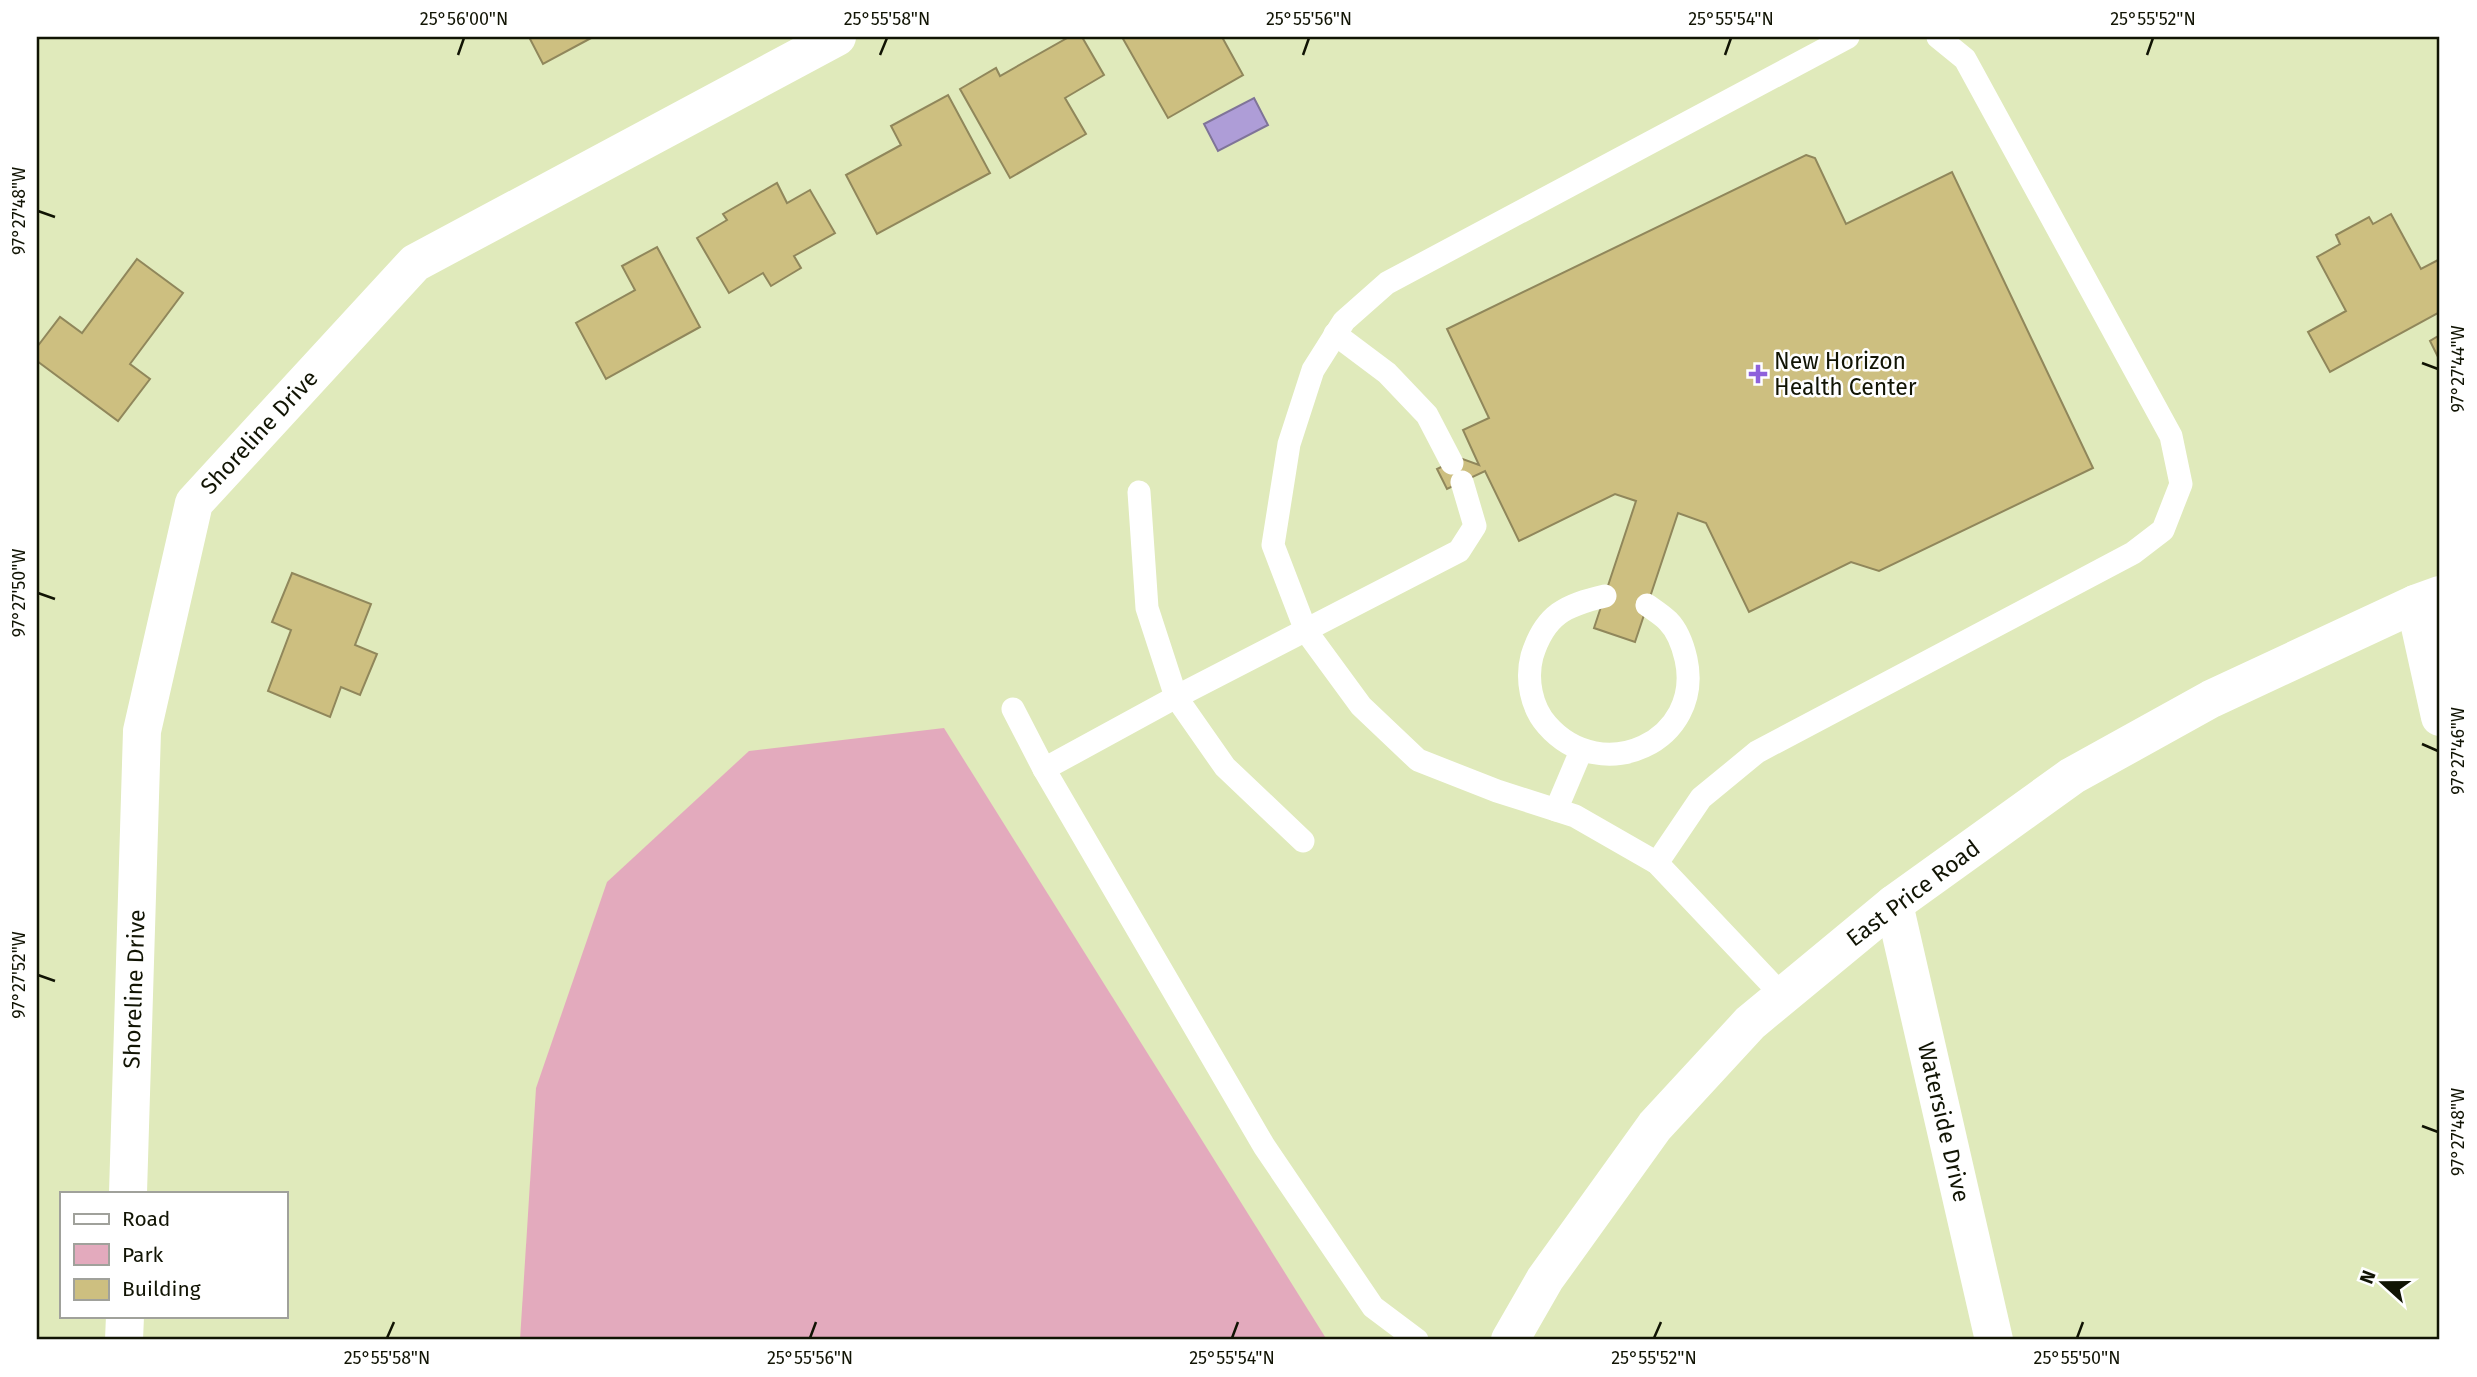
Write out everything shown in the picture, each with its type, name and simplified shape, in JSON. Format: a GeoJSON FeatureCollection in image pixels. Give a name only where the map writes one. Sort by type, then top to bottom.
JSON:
{"type":"FeatureCollection","features":[{"type":"Feature","properties":{"kind":"street","name":"Shoreline Drive"},"geometry":{"type":"LineString","coordinates":[[128,1192],[142,731],[194,503],[415,263],[837,37]]}},
{"type":"Feature","properties":{"kind":"street"},"geometry":{"type":"LineString","coordinates":[[2428,599],[2440,717]]}},
{"type":"Feature","properties":{"kind":"street","name":"East Price Road"},"geometry":{"type":"LineString","coordinates":[[1510,1340],[1545,1279],[1655,1126],[1750,1023],[1894,904],[2072,776],[2211,699],[2428,599]]}},
{"type":"Feature","properties":{"kind":"street","name":"Waterside Drive"},"geometry":{"type":"LineString","coordinates":[[1894,904],[1994,1340]]}},
{"type":"Feature","properties":{"kind":"street"},"geometry":{"type":"LineString","coordinates":[[124,1340],[125,1318]]}},
{"type":"Feature","properties":{"kind":"lane"},"geometry":{"type":"LineString","coordinates":[[1782,995],[1657,863],[1575,816],[1497,791],[1418,760],[1361,706],[1306,631],[1273,545],[1289,444],[1313,370],[1344,320],[1387,283],[1848,37]]}},
{"type":"Feature","properties":{"kind":"lane"},"geometry":{"type":"LineString","coordinates":[[1657,863],[1701,798],[1757,752],[2133,553],[2163,530],[2181,484],[2171,436],[1965,59],[1938,37]]}},
{"type":"Feature","properties":{"kind":"lane"},"geometry":{"type":"LineString","coordinates":[[1044,769],[1459,551],[1475,526],[1457,472],[1427,415],[1387,373],[1335,334]]}},
{"type":"Feature","properties":{"kind":"lane"},"geometry":{"type":"LineString","coordinates":[[1139,492],[1147,608],[1177,697],[1225,767],[1303,841]]}},
{"type":"Feature","properties":{"kind":"lane"},"geometry":{"type":"LineString","coordinates":[[1605,596],[1572,604],[1551,620],[1536,642],[1529,667],[1531,694],[1541,718],[1558,738],[1581,751],[1608,756],[1633,752],[1657,740],[1675,720],[1686,696],[1688,670],[1683,644],[1669,622],[1647,605]]}},
{"type":"Feature","properties":{"kind":"lane"},"geometry":{"type":"LineString","coordinates":[[1013,709],[1044,769],[1264,1146],[1373,1307],[1417,1340]]}},
{"type":"Feature","properties":{"kind":"lane"},"geometry":{"type":"LineString","coordinates":[[1556,810],[1581,751]]}},
{"type":"Feature","properties":{"kind":"green space"},"geometry":{"type":"Polygon","coordinates":[[[944,728],[1327,1340],[520,1340],[536,1088],[607,882],[749,751],[944,728]]]}},
{"type":"Feature","properties":{"kind":"shaded area"},"geometry":{"type":"Polygon","coordinates":[[[1254,98],[1268,125],[1218,151],[1204,124],[1254,98]]]}},
{"type":"Feature","properties":{"kind":"building"},"geometry":{"type":"Polygon","coordinates":[[[529,37],[593,37],[543,64],[529,37]]]}},
{"type":"Feature","properties":{"kind":"building"},"geometry":{"type":"Polygon","coordinates":[[[1069,37],[1082,37],[1104,75],[1065,98],[1086,134],[1010,178],[960,89],[996,68],[1000,76],[1069,37]]]}},
{"type":"Feature","properties":{"kind":"building"},"geometry":{"type":"Polygon","coordinates":[[[1122,37],[1222,37],[1243,75],[1168,118],[1122,37]]]}},
{"type":"Feature","properties":{"kind":"building"},"geometry":{"type":"Polygon","coordinates":[[[948,95],[990,173],[877,234],[846,175],[901,145],[891,126],[948,95]]]}},
{"type":"Feature","properties":{"kind":"building","name":"New Horizon Health Center"},"geometry":{"type":"Polygon","coordinates":[[[1806,155],[1815,158],[1846,224],[1952,172],[2093,468],[1879,571],[1851,562],[1749,612],[1706,523],[1678,513],[1635,642],[1594,628],[1636,501],[1615,494],[1519,541],[1485,471],[1447,489],[1437,469],[1460,458],[1479,465],[1463,430],[1489,418],[1447,329],[1806,155]]]}},
{"type":"Feature","properties":{"kind":"building"},"geometry":{"type":"Polygon","coordinates":[[[777,183],[787,203],[810,190],[835,233],[794,256],[801,268],[771,286],[763,273],[729,293],[697,238],[727,220],[723,214],[777,183]]]}},
{"type":"Feature","properties":{"kind":"building"},"geometry":{"type":"Polygon","coordinates":[[[2391,214],[2421,269],[2440,259],[2440,312],[2330,372],[2308,332],[2346,311],[2317,257],[2340,244],[2336,235],[2369,217],[2373,224],[2391,214]]]}},
{"type":"Feature","properties":{"kind":"building"},"geometry":{"type":"Polygon","coordinates":[[[657,247],[700,327],[606,379],[576,323],[635,290],[622,266],[657,247]]]}},
{"type":"Feature","properties":{"kind":"building"},"geometry":{"type":"Polygon","coordinates":[[[137,259],[183,293],[130,364],[150,379],[118,421],[37,361],[37,347],[60,317],[82,333],[137,259]]]}},
{"type":"Feature","properties":{"kind":"building"},"geometry":{"type":"Polygon","coordinates":[[[2440,335],[2440,361],[2430,341],[2440,335]]]}},
{"type":"Feature","properties":{"kind":"building"},"geometry":{"type":"Polygon","coordinates":[[[292,573],[371,604],[355,645],[377,654],[360,695],[341,687],[330,717],[268,691],[291,630],[272,622],[292,573]]]}},
{"type":"Feature","properties":{"kind":"place","name":"New Horizon Health Center"},"geometry":{"type":"Point","coordinates":[1758,374]}}]}
